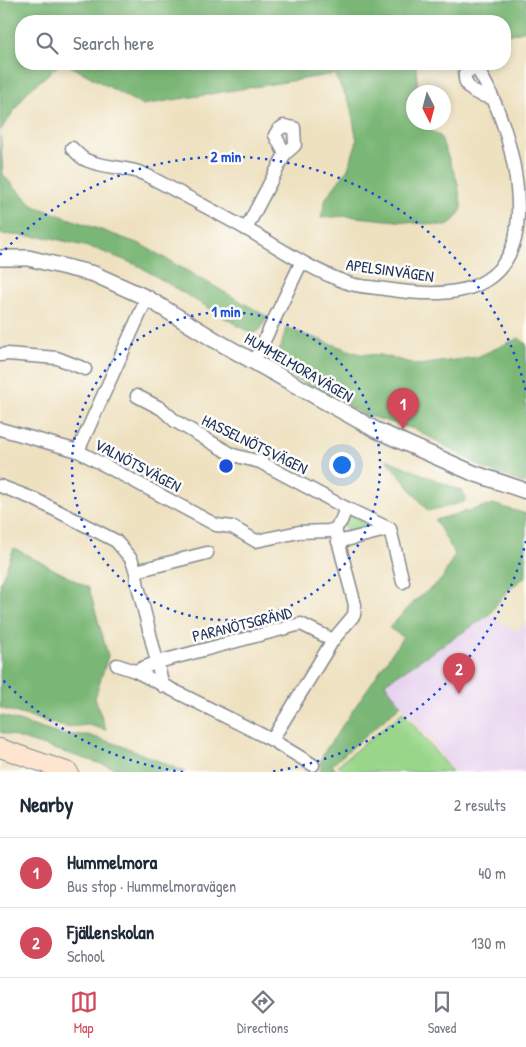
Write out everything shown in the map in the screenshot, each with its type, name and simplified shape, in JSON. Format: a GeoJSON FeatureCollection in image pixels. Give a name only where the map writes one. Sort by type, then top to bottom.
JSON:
{"type":"FeatureCollection","features":[{"type":"Feature","properties":{"kind":"main road"},"geometry":{"type":"LineString","coordinates":[[0,748],[69,772]]}},
{"type":"Feature","properties":{"kind":"street","name":"APELSINVÄGEN"},"geometry":{"type":"LineString","coordinates":[[471,70],[466,73],[464,80],[468,87],[473,92],[492,98]]}},
{"type":"Feature","properties":{"kind":"street","name":"APELSINVÄGEN"},"geometry":{"type":"LineString","coordinates":[[72,148],[86,160],[144,174],[246,229],[301,263],[346,283],[400,292],[446,294],[464,291],[494,275],[507,260],[518,229],[520,205],[519,183],[507,135],[487,84],[478,70]]}},
{"type":"Feature","properties":{"kind":"street"},"geometry":{"type":"LineString","coordinates":[[246,229],[285,154],[295,145],[294,128],[284,126]]}},
{"type":"Feature","properties":{"kind":"street","name":"HUMMELMORAVÄGEN"},"geometry":{"type":"LineString","coordinates":[[0,258],[28,258],[94,274],[147,298],[215,340],[376,430],[473,473],[526,491]]}},
{"type":"Feature","properties":{"kind":"street"},"geometry":{"type":"LineString","coordinates":[[254,362],[301,263]]}},
{"type":"Feature","properties":{"kind":"street"},"geometry":{"type":"LineString","coordinates":[[78,451],[147,298]]}},
{"type":"Feature","properties":{"kind":"street"},"geometry":{"type":"LineString","coordinates":[[0,355],[57,358],[85,369]]}},
{"type":"Feature","properties":{"kind":"street","name":"HASSELNÖTSVÄGEN"},"geometry":{"type":"LineString","coordinates":[[137,396],[162,409],[175,421],[233,455],[260,462],[390,529]]}},
{"type":"Feature","properties":{"kind":"street","name":"VALNÖTSVÄGEN"},"geometry":{"type":"LineString","coordinates":[[0,429],[78,451],[216,525],[232,527],[256,541],[299,532],[335,529]]}},
{"type":"Feature","properties":{"kind":"street"},"geometry":{"type":"LineString","coordinates":[[0,486],[34,499],[116,542],[131,559],[136,571],[137,582],[163,686]]}},
{"type":"Feature","properties":{"kind":"street"},"geometry":{"type":"LineString","coordinates":[[272,740],[333,640],[354,615],[355,605],[335,529],[341,522],[346,508]]}},
{"type":"Feature","properties":{"kind":"street"},"geometry":{"type":"LineString","coordinates":[[338,542],[390,529],[403,582]]}},
{"type":"Feature","properties":{"kind":"street"},"geometry":{"type":"LineString","coordinates":[[136,571],[207,553]]}},
{"type":"Feature","properties":{"kind":"street","name":"PARANÖTSGRÄND"},"geometry":{"type":"LineString","coordinates":[[135,671],[158,662],[301,624],[333,640]]}},
{"type":"Feature","properties":{"kind":"street"},"geometry":{"type":"LineString","coordinates":[[116,665],[135,671],[272,740],[313,765]]}},
{"type":"Feature","properties":{"kind":"shaded area"},"geometry":{"type":"Polygon","coordinates":[[[489,615],[517,632],[526,621],[526,772],[455,772],[385,684],[489,615]]]}},
{"type":"Feature","properties":{"kind":"green space"},"geometry":{"type":"Polygon","coordinates":[[[0,0],[526,0],[526,30],[511,34],[511,15],[15,15],[15,70],[53,70],[27,92],[0,131],[0,0]]]}},
{"type":"Feature","properties":{"kind":"green space"},"geometry":{"type":"Polygon","coordinates":[[[78,70],[416,70],[418,85],[406,85],[406,130],[429,130],[440,136],[457,180],[462,209],[447,226],[347,216],[321,218],[326,198],[348,169],[357,141],[350,104],[334,74],[142,105],[78,70]]]}},
{"type":"Feature","properties":{"kind":"green space"},"geometry":{"type":"Polygon","coordinates":[[[0,131],[3,175],[34,206],[140,244],[268,317],[260,330],[252,334],[137,265],[96,249],[52,238],[0,234],[0,131]]]}},
{"type":"Feature","properties":{"kind":"green space"},"geometry":{"type":"Polygon","coordinates":[[[286,328],[360,354],[381,355],[419,365],[477,357],[519,338],[526,344],[526,484],[486,469],[417,430],[362,414],[293,377],[275,355],[281,347],[286,328]]]}},
{"type":"Feature","properties":{"kind":"green space"},"geometry":{"type":"Polygon","coordinates":[[[386,459],[462,491],[466,497],[464,502],[428,511],[386,459]]]}},
{"type":"Feature","properties":{"kind":"green space"},"geometry":{"type":"Polygon","coordinates":[[[493,504],[526,514],[526,577],[505,594],[489,615],[385,683],[401,705],[332,765],[337,772],[321,772],[320,762],[325,751],[403,637],[389,628],[415,601],[442,579],[455,554],[435,520],[493,504]]]}},
{"type":"Feature","properties":{"kind":"green space"},"geometry":{"type":"Polygon","coordinates":[[[350,513],[371,527],[355,532],[347,530],[344,525],[350,513]]]}},
{"type":"Feature","properties":{"kind":"green space"},"geometry":{"type":"Polygon","coordinates":[[[14,548],[89,588],[108,656],[95,698],[106,730],[89,725],[65,727],[0,708],[0,584],[14,548]]]}},
{"type":"Feature","properties":{"kind":"green space"},"geometry":{"type":"Polygon","coordinates":[[[403,712],[452,772],[343,772],[338,765],[403,712]]]}},
{"type":"Feature","properties":{"kind":"green space"},"geometry":{"type":"Polygon","coordinates":[[[0,715],[61,735],[88,735],[125,747],[185,772],[127,772],[0,732],[0,715]]]}},
{"type":"Feature","properties":{"kind":"place","name":"Hummelmora"},"geometry":{"type":"Point","coordinates":[403,429]}},
{"type":"Feature","properties":{"kind":"place","name":"Fjällenskolan"},"geometry":{"type":"Point","coordinates":[459,694]}}]}
